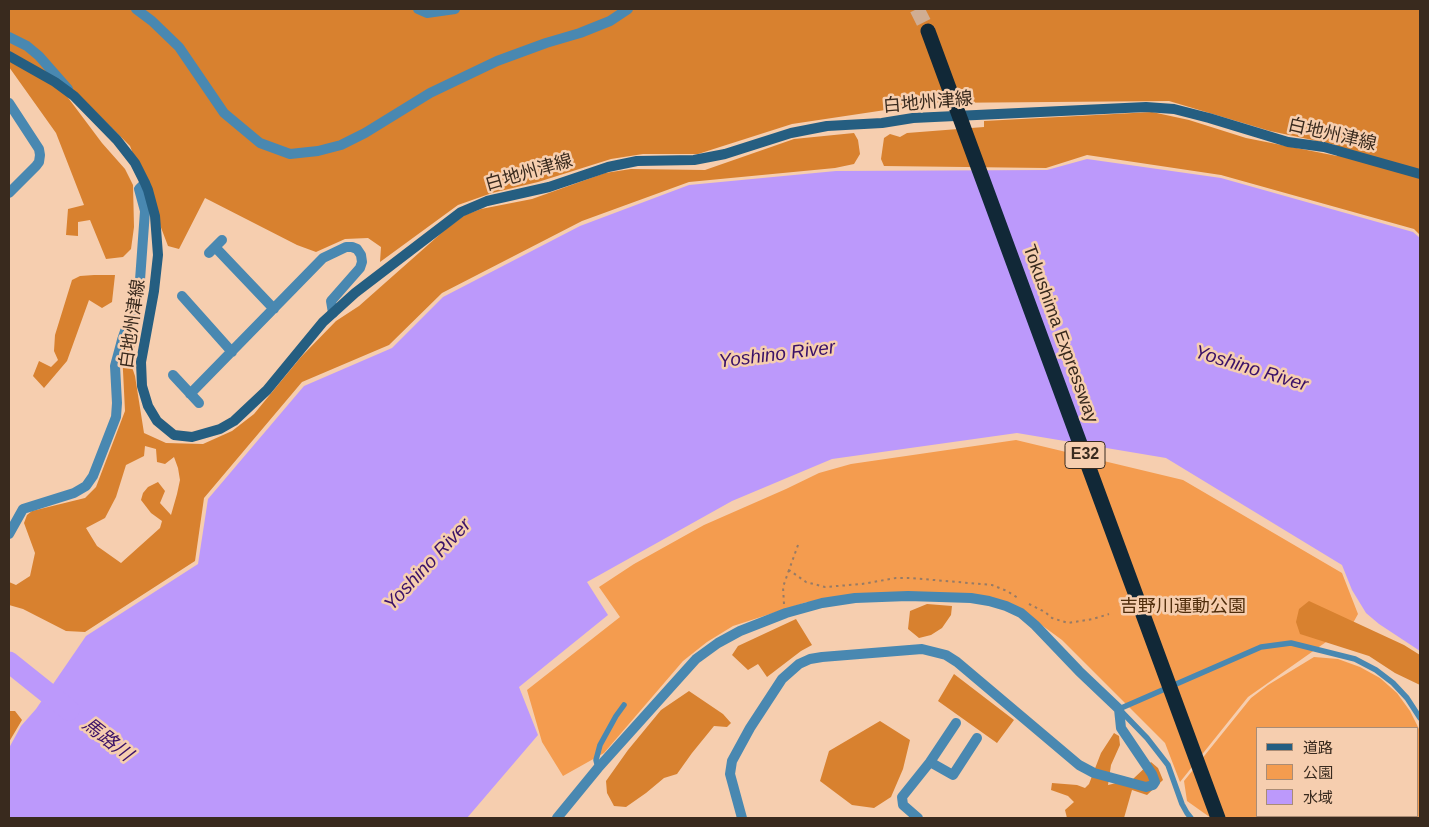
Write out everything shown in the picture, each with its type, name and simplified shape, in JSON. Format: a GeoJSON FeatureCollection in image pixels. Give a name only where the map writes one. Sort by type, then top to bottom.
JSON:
{"type":"FeatureCollection","features":[{"type":"Feature","properties":{"kind":"highway","name":"Tokushima Expressway"},"geometry":{"type":"LineString","coordinates":[[928,31],[1218,818]]}},
{"type":"Feature","properties":{"kind":"main road","name":"白地州津線"},"geometry":{"type":"LineString","coordinates":[[9,56],[55,82],[74,96],[117,140],[135,163],[148,190],[155,216],[158,255],[154,291],[141,362],[142,386],[148,406],[157,421],[174,435],[192,437],[220,429],[234,421],[267,390],[322,322],[355,293],[461,212],[487,201],[636,161],[694,160],[717,156],[791,133],[827,126],[882,123],[912,118],[1146,107],[1174,110],[1209,118],[1288,142],[1324,147],[1420,174]]}},
{"type":"Feature","properties":{"kind":"street"},"geometry":{"type":"LineString","coordinates":[[136,9],[152,21],[179,48],[224,113],[260,143],[290,154],[318,151],[341,145],[365,133],[430,93],[497,61],[580,33],[610,21],[628,9]]}},
{"type":"Feature","properties":{"kind":"street"},"geometry":{"type":"LineString","coordinates":[[418,9],[427,13],[455,9]]}},
{"type":"Feature","properties":{"kind":"street"},"geometry":{"type":"LineString","coordinates":[[9,37],[27,46],[39,56],[74,96]]}},
{"type":"Feature","properties":{"kind":"street"},"geometry":{"type":"LineString","coordinates":[[9,103],[39,149],[40,154],[39,162],[36,166],[9,193]]}},
{"type":"Feature","properties":{"kind":"street"},"geometry":{"type":"LineString","coordinates":[[9,534],[23,509],[74,492],[86,486],[93,476],[116,416],[115,366],[140,280],[145,211],[140,189],[144,182]]}},
{"type":"Feature","properties":{"kind":"street"},"geometry":{"type":"LineString","coordinates":[[215,246],[274,309]]}},
{"type":"Feature","properties":{"kind":"street"},"geometry":{"type":"LineString","coordinates":[[190,394],[323,258],[352,246],[361,255],[362,262],[360,268],[331,301],[333,313]]}},
{"type":"Feature","properties":{"kind":"street"},"geometry":{"type":"LineString","coordinates":[[182,296],[232,352]]}},
{"type":"Feature","properties":{"kind":"street"},"geometry":{"type":"LineString","coordinates":[[173,375],[199,403]]}},
{"type":"Feature","properties":{"kind":"street"},"geometry":{"type":"LineString","coordinates":[[557,818],[598,768],[696,659],[718,643],[740,631],[786,613],[822,603],[873,597],[948,597],[989,601],[1015,610],[1035,625],[1119,709],[1121,728],[1155,779],[1155,782],[1150,787],[1094,774],[1079,765],[957,662],[933,650],[915,649],[810,659],[790,670],[750,728],[732,761],[730,774],[742,818]]}},
{"type":"Feature","properties":{"kind":"street"},"geometry":{"type":"LineString","coordinates":[[918,818],[903,804],[902,797],[930,762],[956,723]]}},
{"type":"Feature","properties":{"kind":"street"},"geometry":{"type":"LineString","coordinates":[[930,762],[953,775],[977,738]]}},
{"type":"Feature","properties":{"kind":"lane"},"geometry":{"type":"LineString","coordinates":[[1191,818],[1186,813],[1182,804],[1168,765],[1147,738],[1119,709],[1261,648],[1291,643],[1355,660],[1376,670],[1402,693],[1420,718]]}},
{"type":"Feature","properties":{"kind":"lane"},"geometry":{"type":"LineString","coordinates":[[598,768],[596,760],[600,745],[624,705]]}},
{"type":"Feature","properties":{"kind":"path"},"geometry":{"type":"LineString","coordinates":[[786,613],[783,587],[798,545]]}},
{"type":"Feature","properties":{"kind":"path"},"geometry":{"type":"LineString","coordinates":[[790,570],[806,582],[825,587],[862,584],[896,578],[992,584],[1045,612],[1052,618],[1068,623],[1093,619],[1108,614]]}},
{"type":"Feature","properties":{"kind":"green space","name":"吉野川運動公園"},"geometry":{"type":"Polygon","coordinates":[[[1016,440],[1183,480],[1342,573],[1358,614],[1353,623],[1248,697],[1180,782],[1165,743],[1062,640],[1036,621],[979,595],[807,602],[733,626],[707,642],[683,661],[604,753],[563,776],[542,742],[527,690],[620,617],[599,587],[634,564],[704,525],[819,473],[851,464],[1016,440]]]}},
{"type":"Feature","properties":{"kind":"green space"},"geometry":{"type":"Polygon","coordinates":[[[1314,657],[1338,659],[1360,667],[1380,678],[1397,693],[1410,711],[1418,727],[1256,727],[1256,817],[1419,817],[1419,729],[1420,818],[1211,818],[1187,801],[1184,781],[1251,698],[1268,685],[1314,657]]]}},
{"type":"Feature","properties":{"kind":"shaded area"},"geometry":{"type":"Polygon","coordinates":[[[9,9],[1420,9],[1420,235],[1414,229],[1221,175],[1087,155],[1046,168],[884,166],[881,159],[884,138],[890,134],[900,137],[907,133],[984,127],[984,121],[1152,112],[1189,120],[1246,138],[1337,156],[1336,145],[1270,131],[1169,101],[932,103],[792,124],[698,154],[643,154],[611,159],[538,182],[492,193],[458,205],[380,262],[381,247],[368,238],[345,239],[316,252],[297,245],[205,198],[179,249],[168,246],[130,146],[76,92],[66,95],[102,143],[125,169],[133,185],[134,227],[131,249],[123,257],[106,259],[90,220],[78,222],[78,236],[66,235],[68,209],[84,205],[56,133],[9,67],[9,9]]]}},
{"type":"Feature","properties":{"kind":"shaded area"},"geometry":{"type":"Polygon","coordinates":[[[854,133],[858,140],[860,154],[854,164],[835,168],[689,182],[582,221],[442,293],[389,345],[302,382],[204,498],[195,561],[85,632],[66,631],[23,609],[9,605],[9,582],[16,585],[30,576],[35,553],[24,523],[27,515],[32,511],[85,498],[96,487],[125,411],[122,351],[128,342],[132,341],[135,346],[132,367],[144,433],[166,443],[203,444],[232,431],[254,414],[301,357],[336,321],[359,306],[446,229],[465,215],[481,209],[532,199],[605,173],[631,169],[705,170],[794,139],[854,133]],[[145,446],[144,456],[126,465],[116,497],[105,518],[86,528],[97,546],[121,563],[160,528],[162,521],[151,513],[141,500],[143,493],[148,487],[158,482],[165,491],[160,503],[171,515],[180,480],[178,468],[174,457],[165,464],[157,462],[156,449],[145,446]]]}},
{"type":"Feature","properties":{"kind":"shaded area"},"geometry":{"type":"Polygon","coordinates":[[[115,275],[112,302],[102,308],[89,300],[67,361],[44,388],[33,376],[39,361],[51,367],[58,360],[54,351],[55,335],[72,280],[80,276],[115,275]]]}},
{"type":"Feature","properties":{"kind":"shaded area"},"geometry":{"type":"Polygon","coordinates":[[[1309,601],[1404,645],[1420,655],[1420,685],[1395,673],[1369,656],[1300,634],[1296,622],[1299,609],[1309,601]]]}},
{"type":"Feature","properties":{"kind":"shaded area"},"geometry":{"type":"Polygon","coordinates":[[[927,604],[952,606],[951,615],[942,628],[931,635],[919,638],[908,629],[910,611],[927,604]]]}},
{"type":"Feature","properties":{"kind":"shaded area"},"geometry":{"type":"Polygon","coordinates":[[[796,619],[812,645],[767,677],[758,664],[748,670],[732,655],[738,646],[796,619]]]}},
{"type":"Feature","properties":{"kind":"shaded area"},"geometry":{"type":"Polygon","coordinates":[[[954,674],[1014,720],[997,743],[938,701],[954,674]]]}},
{"type":"Feature","properties":{"kind":"shaded area"},"geometry":{"type":"Polygon","coordinates":[[[689,691],[723,714],[731,723],[727,727],[714,726],[677,774],[664,778],[626,807],[614,806],[607,793],[606,781],[628,750],[661,710],[689,691]]]}},
{"type":"Feature","properties":{"kind":"shaded area"},"geometry":{"type":"Polygon","coordinates":[[[9,711],[15,711],[22,720],[9,742],[9,711]]]}},
{"type":"Feature","properties":{"kind":"shaded area"},"geometry":{"type":"Polygon","coordinates":[[[880,721],[910,740],[903,769],[891,797],[874,808],[852,805],[820,781],[829,751],[880,721]]]}},
{"type":"Feature","properties":{"kind":"shaded area"},"geometry":{"type":"Polygon","coordinates":[[[1114,733],[1119,736],[1120,745],[1111,765],[1108,785],[1133,779],[1151,762],[1158,768],[1163,780],[1147,795],[1132,790],[1124,818],[1067,818],[1065,810],[1074,802],[1068,796],[1051,790],[1052,783],[1077,785],[1085,788],[1089,784],[1101,753],[1114,733]]]}},
{"type":"Feature","properties":{"kind":"water","name":"Yoshino River"},"geometry":{"type":"Polygon","coordinates":[[[1087,159],[1221,178],[1413,232],[1420,238],[1420,651],[1379,624],[1366,613],[1352,590],[1342,565],[1166,458],[1017,433],[832,459],[732,501],[587,582],[608,615],[519,687],[538,735],[467,818],[9,818],[9,748],[21,726],[36,709],[86,636],[198,564],[208,499],[304,386],[392,348],[443,297],[580,226],[689,185],[836,171],[1047,170],[1087,159]]]}},
{"type":"Feature","properties":{"kind":"waterway","name":"馬路川"},"geometry":{"type":"LineString","coordinates":[[9,662],[69,710]]}},
{"type":"Feature","properties":{"kind":"tunnel"},"geometry":{"type":"LineString","coordinates":[[917,9],[928,31]]}}]}
